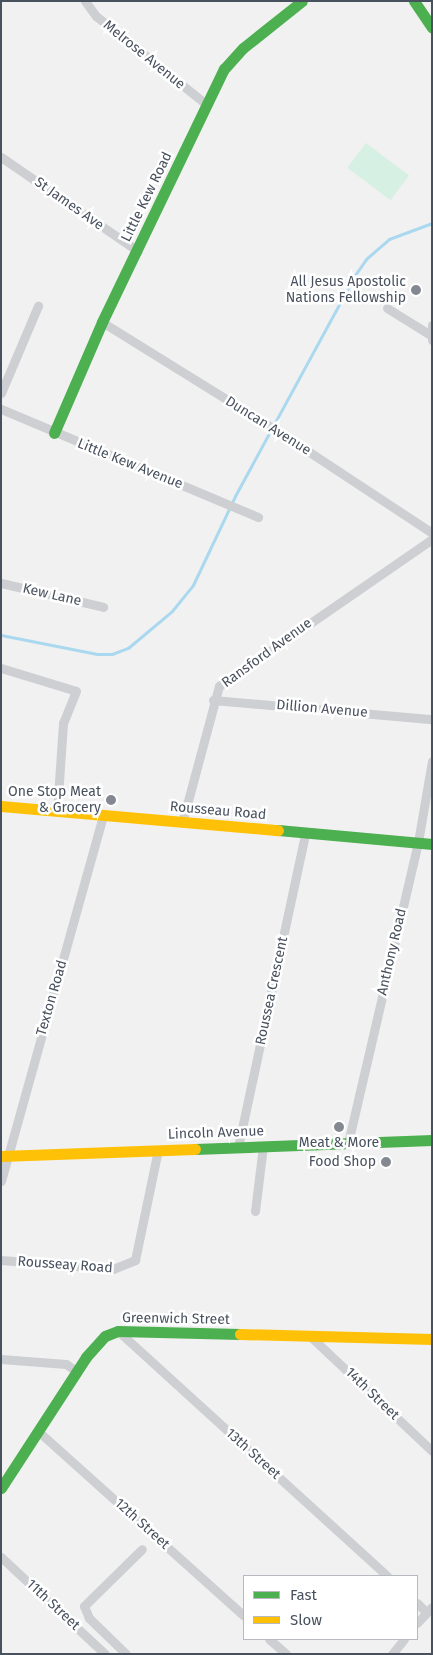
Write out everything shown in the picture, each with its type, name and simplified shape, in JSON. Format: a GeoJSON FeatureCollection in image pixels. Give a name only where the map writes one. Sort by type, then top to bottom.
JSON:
{"type":"FeatureCollection","features":[{"type":"Feature","properties":{"kind":"street","name":"Melrose Avenue"},"geometry":{"type":"LineString","coordinates":[[85,1],[96,16],[207,105]]}},
{"type":"Feature","properties":{"kind":"street","name":"Little Kew Road"},"geometry":{"type":"LineString","coordinates":[[54,433],[102,322],[138,251],[224,69],[243,48],[302,1]]}},
{"type":"Feature","properties":{"kind":"street"},"geometry":{"type":"LineString","coordinates":[[414,1],[432,28]]}},
{"type":"Feature","properties":{"kind":"street","name":"St James Ave"},"geometry":{"type":"LineString","coordinates":[[1,157],[138,251]]}},
{"type":"Feature","properties":{"kind":"street"},"geometry":{"type":"LineString","coordinates":[[1,393],[38,306]]}},
{"type":"Feature","properties":{"kind":"street"},"geometry":{"type":"LineString","coordinates":[[387,308],[431,333]]}},
{"type":"Feature","properties":{"kind":"street","name":"Duncan Avenue"},"geometry":{"type":"LineString","coordinates":[[102,322],[276,430],[432,533]]}},
{"type":"Feature","properties":{"kind":"street","name":"Little Kew Avenue"},"geometry":{"type":"LineString","coordinates":[[1,409],[54,433],[258,517]]}},
{"type":"Feature","properties":{"kind":"street","name":"Ransford Avenue"},"geometry":{"type":"LineString","coordinates":[[182,823],[213,700],[219,686],[432,539]]}},
{"type":"Feature","properties":{"kind":"street","name":"Kew Lane"},"geometry":{"type":"LineString","coordinates":[[1,583],[103,606]]}},
{"type":"Feature","properties":{"kind":"street"},"geometry":{"type":"LineString","coordinates":[[1,668],[76,690],[63,722],[57,811]]}},
{"type":"Feature","properties":{"kind":"street","name":"Dillion Avenue"},"geometry":{"type":"LineString","coordinates":[[213,700],[432,719]]}},
{"type":"Feature","properties":{"kind":"street","name":"Anthony Road"},"geometry":{"type":"LineString","coordinates":[[348,1143],[418,842],[432,760]]}},
{"type":"Feature","properties":{"kind":"street","name":"Rousseau Road"},"geometry":{"type":"LineString","coordinates":[[1,806],[305,835],[432,844]]}},
{"type":"Feature","properties":{"kind":"street","name":"Texton Road"},"geometry":{"type":"LineString","coordinates":[[1,1181],[5,1156],[103,816]]}},
{"type":"Feature","properties":{"kind":"street","name":"Roussea Crescent"},"geometry":{"type":"LineString","coordinates":[[238,1147],[305,835]]}},
{"type":"Feature","properties":{"kind":"street","name":"Lincoln Avenue"},"geometry":{"type":"LineString","coordinates":[[5,1156],[432,1140]]}},
{"type":"Feature","properties":{"kind":"street"},"geometry":{"type":"LineString","coordinates":[[256,1211],[263,1146]]}},
{"type":"Feature","properties":{"kind":"street","name":"Rousseay Road"},"geometry":{"type":"LineString","coordinates":[[1,1260],[114,1269],[135,1260],[158,1150]]}},
{"type":"Feature","properties":{"kind":"street","name":"Greenwich Street"},"geometry":{"type":"LineString","coordinates":[[1,1488],[39,1432],[76,1370],[98,1342],[118,1332],[432,1339]]}},
{"type":"Feature","properties":{"kind":"street","name":"13th Street"},"geometry":{"type":"LineString","coordinates":[[118,1332],[386,1575]]}},
{"type":"Feature","properties":{"kind":"street","name":"14th Street"},"geometry":{"type":"LineString","coordinates":[[311,1337],[432,1451]]}},
{"type":"Feature","properties":{"kind":"street"},"geometry":{"type":"LineString","coordinates":[[1,1359],[66,1364],[76,1370]]}},
{"type":"Feature","properties":{"kind":"street","name":"12th Street"},"geometry":{"type":"LineString","coordinates":[[39,1432],[243,1615]]}},
{"type":"Feature","properties":{"kind":"street"},"geometry":{"type":"LineString","coordinates":[[126,1654],[89,1618],[84,1606],[142,1548]]}},
{"type":"Feature","properties":{"kind":"street","name":"11th Street"},"geometry":{"type":"LineString","coordinates":[[1,1557],[105,1654]]}},
{"type":"Feature","properties":{"kind":"street"},"geometry":{"type":"LineString","coordinates":[[418,1622],[429,1609]]}},
{"type":"Feature","properties":{"kind":"street"},"geometry":{"type":"LineString","coordinates":[[270,1640],[286,1654]]}},
{"type":"Feature","properties":{"kind":"street"},"geometry":{"type":"LineString","coordinates":[[392,1654],[403,1640]]}},
{"type":"Feature","properties":{"kind":"green space"},"geometry":{"type":"Polygon","coordinates":[[[366,143],[409,175],[390,200],[347,168],[366,143]]]}},
{"type":"Feature","properties":{"kind":"waterway"},"geometry":{"type":"LineString","coordinates":[[1,635],[97,654],[112,654],[128,648],[172,611],[193,585],[235,496],[355,275],[366,259],[389,239],[432,223]]}},
{"type":"Feature","properties":{"kind":"traffic: fast"},"geometry":{"type":"LineString","coordinates":[[54,433],[102,322],[224,69],[243,48],[302,1]]}},
{"type":"Feature","properties":{"kind":"traffic: fast"},"geometry":{"type":"LineString","coordinates":[[414,1],[432,28]]}},
{"type":"Feature","properties":{"kind":"traffic: fast"},"geometry":{"type":"LineString","coordinates":[[278,830],[432,844]]}},
{"type":"Feature","properties":{"kind":"traffic: fast"},"geometry":{"type":"LineString","coordinates":[[195,1149],[432,1140]]}},
{"type":"Feature","properties":{"kind":"traffic: fast"},"geometry":{"type":"LineString","coordinates":[[1,1488],[86,1357],[105,1336],[118,1331],[240,1334]]}},
{"type":"Feature","properties":{"kind":"traffic: slow"},"geometry":{"type":"LineString","coordinates":[[1,806],[278,830]]}},
{"type":"Feature","properties":{"kind":"traffic: slow"},"geometry":{"type":"LineString","coordinates":[[1,1156],[195,1149]]}},
{"type":"Feature","properties":{"kind":"traffic: slow"},"geometry":{"type":"LineString","coordinates":[[240,1334],[432,1339]]}},
{"type":"Feature","properties":{"kind":"place","name":"All Jesus Apostolic Nations Fellowship"},"geometry":{"type":"Point","coordinates":[416,290]}},
{"type":"Feature","properties":{"kind":"place","name":"One Stop Meat & Grocery"},"geometry":{"type":"Point","coordinates":[111,800]}},
{"type":"Feature","properties":{"kind":"place","name":"Meat & More"},"geometry":{"type":"Point","coordinates":[339,1127]}},
{"type":"Feature","properties":{"kind":"place","name":"Food Shop"},"geometry":{"type":"Point","coordinates":[386,1162]}}]}
